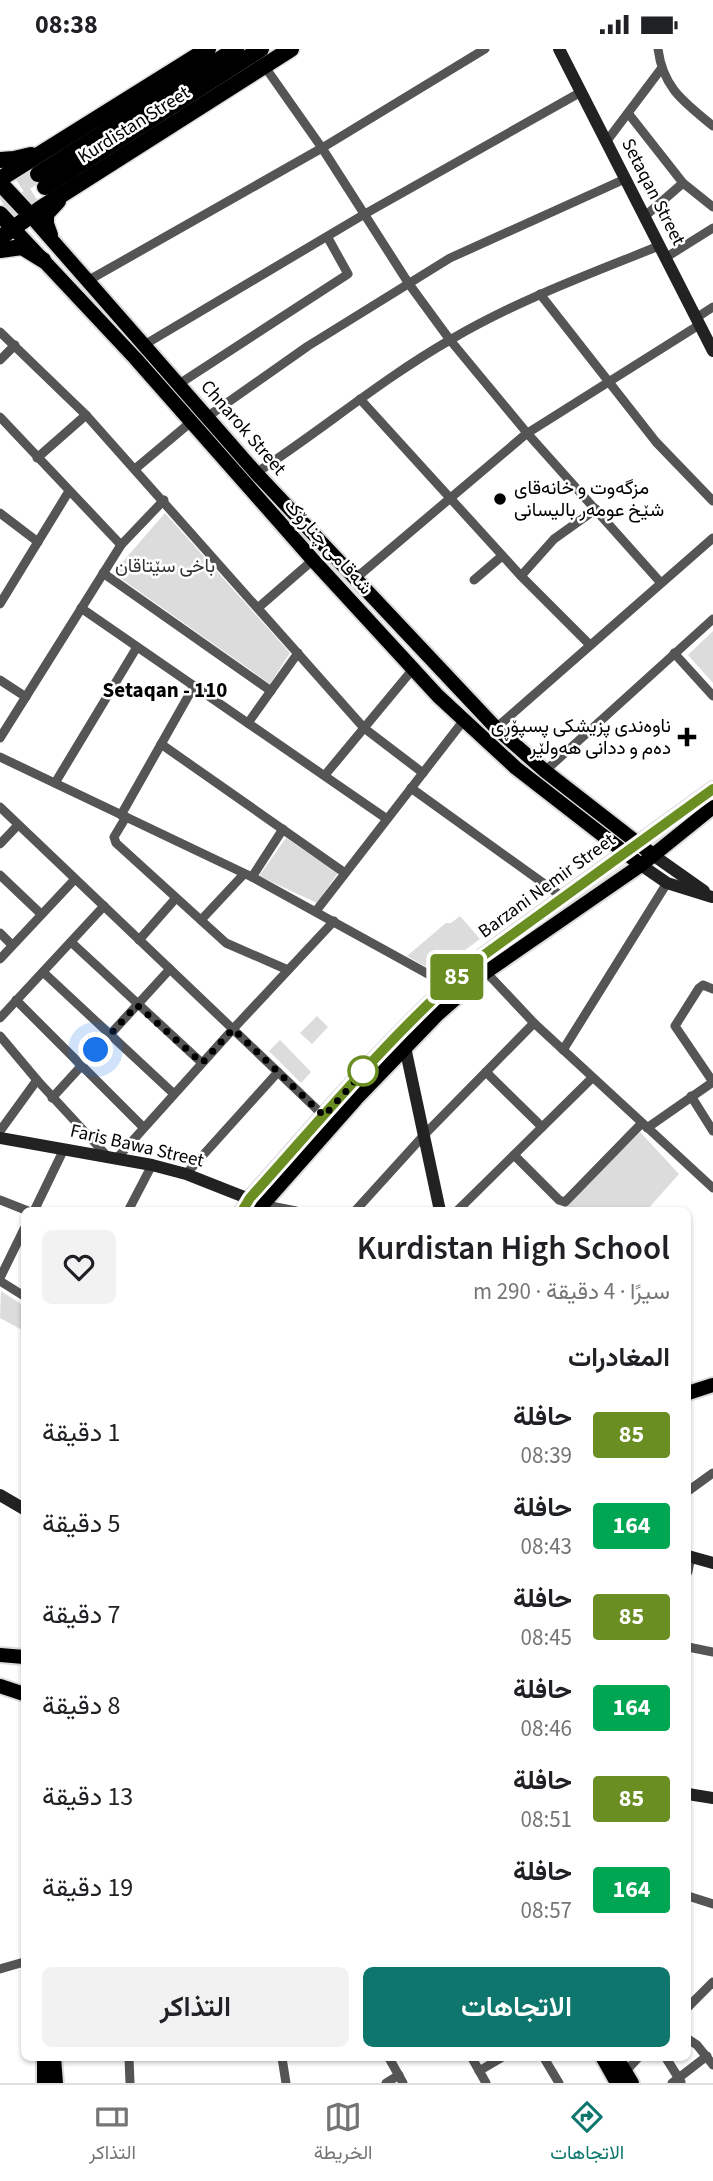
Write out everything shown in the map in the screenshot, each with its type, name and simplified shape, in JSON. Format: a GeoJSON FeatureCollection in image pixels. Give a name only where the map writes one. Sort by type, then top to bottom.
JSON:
{"type":"FeatureCollection","features":[{"type":"Feature","properties":{"kind":"highway","name":"Kurdistan Street"},"geometry":{"type":"LineString","coordinates":[[0,181],[208,49]]}},
{"type":"Feature","properties":{"kind":"highway","name":"Kurdistan Street"},"geometry":{"type":"LineString","coordinates":[[7,233],[30,215],[50,189],[236,49]]}},
{"type":"Feature","properties":{"kind":"highway","name":"Kurdistan Street"},"geometry":{"type":"LineString","coordinates":[[50,189],[261,49]]}},
{"type":"Feature","properties":{"kind":"highway","name":"Kurdistan Street"},"geometry":{"type":"LineString","coordinates":[[50,189],[265,67],[291,49]]}},
{"type":"Feature","properties":{"kind":"highway"},"geometry":{"type":"LineString","coordinates":[[0,160],[46,150]]}},
{"type":"Feature","properties":{"kind":"highway"},"geometry":{"type":"LineString","coordinates":[[46,150],[30,163],[27,175],[34,190],[50,189],[46,214],[50,235]]}},
{"type":"Feature","properties":{"kind":"highway"},"geometry":{"type":"LineString","coordinates":[[0,181],[30,215]]}},
{"type":"Feature","properties":{"kind":"highway"},"geometry":{"type":"LineString","coordinates":[[0,214],[7,233]]}},
{"type":"Feature","properties":{"kind":"highway"},"geometry":{"type":"LineString","coordinates":[[0,250],[23,247],[43,260]]}},
{"type":"Feature","properties":{"kind":"main road","name":"Setaqan Street"},"geometry":{"type":"LineString","coordinates":[[559,49],[713,351]]}},
{"type":"Feature","properties":{"kind":"main road","name":"Chnarok Street"},"geometry":{"type":"LineString","coordinates":[[30,215],[256,473],[496,728],[632,849],[653,855]]}},
{"type":"Feature","properties":{"kind":"main road","name":"شەقامی چنارۆک"},"geometry":{"type":"LineString","coordinates":[[7,233],[43,260],[313,560],[464,720],[516,768],[632,849],[640,865]]}},
{"type":"Feature","properties":{"kind":"main road","name":"Barzani Nemir Street"},"geometry":{"type":"LineString","coordinates":[[253,1206],[363,1071],[448,985],[473,963],[713,789]]}},
{"type":"Feature","properties":{"kind":"main road","name":"Barzani Nemir Street"},"geometry":{"type":"LineString","coordinates":[[253,1206],[405,1047],[486,972],[640,865],[713,807]]}},
{"type":"Feature","properties":{"kind":"main road"},"geometry":{"type":"LineString","coordinates":[[653,855],[712,897]]}},
{"type":"Feature","properties":{"kind":"main road"},"geometry":{"type":"LineString","coordinates":[[640,865],[667,883],[712,897]]}},
{"type":"Feature","properties":{"kind":"main road"},"geometry":{"type":"LineString","coordinates":[[405,1047],[439,1207]]}},
{"type":"Feature","properties":{"kind":"main road","name":"Faris Bawa Street"},"geometry":{"type":"LineString","coordinates":[[0,1138],[113,1157],[186,1174],[253,1206]]}},
{"type":"Feature","properties":{"kind":"main road"},"geometry":{"type":"LineString","coordinates":[[691,1391],[713,1385]]}},
{"type":"Feature","properties":{"kind":"main road"},"geometry":{"type":"LineString","coordinates":[[0,1495],[21,1507]]}},
{"type":"Feature","properties":{"kind":"main road"},"geometry":{"type":"LineString","coordinates":[[691,1557],[713,1563]]}},
{"type":"Feature","properties":{"kind":"main road"},"geometry":{"type":"LineString","coordinates":[[0,1685],[21,1684]]}},
{"type":"Feature","properties":{"kind":"main road"},"geometry":{"type":"LineString","coordinates":[[0,1685],[21,1693]]}},
{"type":"Feature","properties":{"kind":"main road"},"geometry":{"type":"LineString","coordinates":[[691,1794],[713,1798]]}},
{"type":"Feature","properties":{"kind":"main road"},"geometry":{"type":"LineString","coordinates":[[44,2061],[44,2083]]}},
{"type":"Feature","properties":{"kind":"main road"},"geometry":{"type":"LineString","coordinates":[[54,2061],[56,2083]]}},
{"type":"Feature","properties":{"kind":"main road"},"geometry":{"type":"LineString","coordinates":[[606,2061],[625,2079]]}},
{"type":"Feature","properties":{"kind":"main road"},"geometry":{"type":"LineString","coordinates":[[618,2061],[625,2079]]}},
{"type":"Feature","properties":{"kind":"street"},"geometry":{"type":"LineString","coordinates":[[89,280],[322,148],[485,49]]}},
{"type":"Feature","properties":{"kind":"street"},"geometry":{"type":"LineString","coordinates":[[658,49],[660,69],[668,84],[684,103],[713,126]]}},
{"type":"Feature","properties":{"kind":"street"},"geometry":{"type":"LineString","coordinates":[[265,67],[322,148],[409,284],[450,339],[527,433],[661,583]]}},
{"type":"Feature","properties":{"kind":"street"},"geometry":{"type":"LineString","coordinates":[[606,142],[660,69]]}},
{"type":"Feature","properties":{"kind":"street"},"geometry":{"type":"LineString","coordinates":[[144,345],[363,215],[581,92]]}},
{"type":"Feature","properties":{"kind":"street"},"geometry":{"type":"LineString","coordinates":[[628,113],[684,183],[713,207]]}},
{"type":"Feature","properties":{"kind":"street"},"geometry":{"type":"LineString","coordinates":[[207,417],[308,346],[450,258],[625,179]]}},
{"type":"Feature","properties":{"kind":"street"},"geometry":{"type":"LineString","coordinates":[[644,217],[684,183]]}},
{"type":"Feature","properties":{"kind":"street"},"geometry":{"type":"LineString","coordinates":[[256,473],[450,339],[540,294],[662,252],[713,228]]}},
{"type":"Feature","properties":{"kind":"street"},"geometry":{"type":"LineString","coordinates":[[179,384],[348,274],[328,238]]}},
{"type":"Feature","properties":{"kind":"street"},"geometry":{"type":"LineString","coordinates":[[540,294],[656,442],[713,501]]}},
{"type":"Feature","properties":{"kind":"street"},"geometry":{"type":"LineString","coordinates":[[356,578],[527,433],[698,322],[713,307]]}},
{"type":"Feature","properties":{"kind":"street"},"geometry":{"type":"LineString","coordinates":[[0,332],[86,415],[364,728],[423,773]]}},
{"type":"Feature","properties":{"kind":"street"},"geometry":{"type":"LineString","coordinates":[[0,360],[15,345]]}},
{"type":"Feature","properties":{"kind":"street"},"geometry":{"type":"LineString","coordinates":[[360,399],[502,557],[590,645]]}},
{"type":"Feature","properties":{"kind":"street"},"geometry":{"type":"LineString","coordinates":[[37,457],[86,415]]}},
{"type":"Feature","properties":{"kind":"street"},"geometry":{"type":"LineString","coordinates":[[0,417],[121,545]]}},
{"type":"Feature","properties":{"kind":"street"},"geometry":{"type":"LineString","coordinates":[[135,470],[191,422]]}},
{"type":"Feature","properties":{"kind":"street"},"geometry":{"type":"LineString","coordinates":[[1,601],[69,491]]}},
{"type":"Feature","properties":{"kind":"street"},"geometry":{"type":"LineString","coordinates":[[0,738],[121,545],[164,500]]}},
{"type":"Feature","properties":{"kind":"street"},"geometry":{"type":"LineString","coordinates":[[521,576],[554,539],[596,509]]}},
{"type":"Feature","properties":{"kind":"street"},"geometry":{"type":"LineString","coordinates":[[0,513],[38,542]]}},
{"type":"Feature","properties":{"kind":"street"},"geometry":{"type":"LineString","coordinates":[[496,728],[713,538]]}},
{"type":"Feature","properties":{"kind":"street"},"geometry":{"type":"LineString","coordinates":[[474,580],[502,557]]}},
{"type":"Feature","properties":{"kind":"street"},"geometry":{"type":"LineString","coordinates":[[259,607],[313,560]]}},
{"type":"Feature","properties":{"kind":"street"},"geometry":{"type":"LineString","coordinates":[[103,573],[271,691]]}},
{"type":"Feature","properties":{"kind":"street"},"geometry":{"type":"LineString","coordinates":[[81,608],[387,819]]}},
{"type":"Feature","properties":{"kind":"street"},"geometry":{"type":"LineString","coordinates":[[545,771],[713,619]]}},
{"type":"Feature","properties":{"kind":"street"},"geometry":{"type":"LineString","coordinates":[[55,783],[137,647]]}},
{"type":"Feature","properties":{"kind":"street"},"geometry":{"type":"LineString","coordinates":[[248,723],[298,653]]}},
{"type":"Feature","properties":{"kind":"street"},"geometry":{"type":"LineString","coordinates":[[674,653],[712,693]]}},
{"type":"Feature","properties":{"kind":"street"},"geometry":{"type":"LineString","coordinates":[[324,775],[413,669]]}},
{"type":"Feature","properties":{"kind":"street"},"geometry":{"type":"LineString","coordinates":[[0,680],[26,697]]}},
{"type":"Feature","properties":{"kind":"street"},"geometry":{"type":"LineString","coordinates":[[194,686],[123,816],[114,835],[114,842],[231,946],[288,970]]}},
{"type":"Feature","properties":{"kind":"street"},"geometry":{"type":"LineString","coordinates":[[316,911],[464,720]]}},
{"type":"Feature","properties":{"kind":"street"},"geometry":{"type":"LineString","coordinates":[[161,744],[345,873]]}},
{"type":"Feature","properties":{"kind":"street"},"geometry":{"type":"LineString","coordinates":[[0,757],[248,876],[448,985]]}},
{"type":"Feature","properties":{"kind":"street"},"geometry":{"type":"LineString","coordinates":[[411,788],[564,898]]}},
{"type":"Feature","properties":{"kind":"street"},"geometry":{"type":"LineString","coordinates":[[0,807],[324,1116]]}},
{"type":"Feature","properties":{"kind":"street"},"geometry":{"type":"LineString","coordinates":[[0,844],[18,825]]}},
{"type":"Feature","properties":{"kind":"street"},"geometry":{"type":"LineString","coordinates":[[201,920],[248,876],[283,829]]}},
{"type":"Feature","properties":{"kind":"street"},"geometry":{"type":"LineString","coordinates":[[0,875],[41,914]]}},
{"type":"Feature","properties":{"kind":"street"},"geometry":{"type":"LineString","coordinates":[[0,959],[75,879]]}},
{"type":"Feature","properties":{"kind":"street"},"geometry":{"type":"LineString","coordinates":[[563,1050],[667,883]]}},
{"type":"Feature","properties":{"kind":"street"},"geometry":{"type":"LineString","coordinates":[[139,940],[176,898]]}},
{"type":"Feature","properties":{"kind":"street"},"geometry":{"type":"LineString","coordinates":[[0,1018],[104,907]]}},
{"type":"Feature","properties":{"kind":"street"},"geometry":{"type":"LineString","coordinates":[[0,1036],[52,1098],[113,1157],[334,921]]}},
{"type":"Feature","properties":{"kind":"street"},"geometry":{"type":"LineString","coordinates":[[0,933],[12,945]]}},
{"type":"Feature","properties":{"kind":"street"},"geometry":{"type":"LineString","coordinates":[[71,942],[202,1063]]}},
{"type":"Feature","properties":{"kind":"street"},"geometry":{"type":"LineString","coordinates":[[52,1098],[170,969]]}},
{"type":"Feature","properties":{"kind":"street"},"geometry":{"type":"LineString","coordinates":[[43,972],[174,1094]]}},
{"type":"Feature","properties":{"kind":"street"},"geometry":{"type":"LineString","coordinates":[[486,972],[534,1023],[713,1188]]}},
{"type":"Feature","properties":{"kind":"street"},"geometry":{"type":"LineString","coordinates":[[514,1154],[559,1200],[565,1202],[645,1125],[713,1082],[675,1026],[699,988],[703,985],[713,989]]}},
{"type":"Feature","properties":{"kind":"street"},"geometry":{"type":"LineString","coordinates":[[16,1000],[143,1127]]}},
{"type":"Feature","properties":{"kind":"street"},"geometry":{"type":"LineString","coordinates":[[359,1207],[424,1135],[534,1023]]}},
{"type":"Feature","properties":{"kind":"street"},"geometry":{"type":"LineString","coordinates":[[186,1174],[278,1072]]}},
{"type":"Feature","properties":{"kind":"street"},"geometry":{"type":"LineString","coordinates":[[486,1072],[542,1127]]}},
{"type":"Feature","properties":{"kind":"street"},"geometry":{"type":"LineString","coordinates":[[461,1207],[592,1078]]}},
{"type":"Feature","properties":{"kind":"street"},"geometry":{"type":"LineString","coordinates":[[0,1132],[37,1080]]}},
{"type":"Feature","properties":{"kind":"street"},"geometry":{"type":"LineString","coordinates":[[691,1096],[713,1131]]}},
{"type":"Feature","properties":{"kind":"street"},"geometry":{"type":"LineString","coordinates":[[36,1207],[64,1149]]}},
{"type":"Feature","properties":{"kind":"street"},"geometry":{"type":"LineString","coordinates":[[130,1207],[152,1165]]}},
{"type":"Feature","properties":{"kind":"street"},"geometry":{"type":"LineString","coordinates":[[0,1200],[21,1208]]}},
{"type":"Feature","properties":{"kind":"street"},"geometry":{"type":"LineString","coordinates":[[21,1235],[0,1280],[21,1294]]}},
{"type":"Feature","properties":{"kind":"street"},"geometry":{"type":"LineString","coordinates":[[691,1489],[713,1473]]}},
{"type":"Feature","properties":{"kind":"street"},"geometry":{"type":"LineString","coordinates":[[691,1648],[713,1652]]}},
{"type":"Feature","properties":{"kind":"street"},"geometry":{"type":"LineString","coordinates":[[691,1897],[713,1904]]}},
{"type":"Feature","properties":{"kind":"street"},"geometry":{"type":"LineString","coordinates":[[0,1969],[21,1963]]}},
{"type":"Feature","properties":{"kind":"street"},"geometry":{"type":"LineString","coordinates":[[13,1966],[21,1971]]}},
{"type":"Feature","properties":{"kind":"street"},"geometry":{"type":"LineString","coordinates":[[691,2004],[713,1982]]}},
{"type":"Feature","properties":{"kind":"street"},"geometry":{"type":"LineString","coordinates":[[668,2061],[678,2081],[710,2060],[691,2041]]}},
{"type":"Feature","properties":{"kind":"street"},"geometry":{"type":"LineString","coordinates":[[129,2061],[131,2083]]}},
{"type":"Feature","properties":{"kind":"street"},"geometry":{"type":"LineString","coordinates":[[282,2061],[286,2083]]}},
{"type":"Feature","properties":{"kind":"street"},"geometry":{"type":"LineString","coordinates":[[386,2083],[401,2079],[391,2061]]}},
{"type":"Feature","properties":{"kind":"street"},"geometry":{"type":"LineString","coordinates":[[474,2061],[486,2083]]}},
{"type":"Feature","properties":{"kind":"street"},"geometry":{"type":"LineString","coordinates":[[479,2071],[496,2061]]}},
{"type":"Feature","properties":{"kind":"street"},"geometry":{"type":"LineString","coordinates":[[546,2061],[559,2083]]}},
{"type":"Feature","properties":{"kind":"street"},"geometry":{"type":"LineString","coordinates":[[625,2079],[636,2061]]}},
{"type":"Feature","properties":{"kind":"green space","name":"باخی سێتاقان"},"geometry":{"type":"Polygon","coordinates":[[[165,513],[290,653],[270,684],[113,573],[165,513]]]}},
{"type":"Feature","properties":{"kind":"green space"},"geometry":{"type":"Polygon","coordinates":[[[713,631],[713,683],[688,655],[713,631]]]}},
{"type":"Feature","properties":{"kind":"green space"},"geometry":{"type":"Polygon","coordinates":[[[286,838],[338,873],[317,903],[259,876],[286,838]]]}},
{"type":"Feature","properties":{"kind":"green space"},"geometry":{"type":"Polygon","coordinates":[[[460,916],[480,939],[435,972],[407,956],[446,923],[451,923],[460,916]]]}},
{"type":"Feature","properties":{"kind":"green space"},"geometry":{"type":"Polygon","coordinates":[[[317,1016],[328,1027],[312,1044],[300,1033],[317,1016]]]}},
{"type":"Feature","properties":{"kind":"green space"},"geometry":{"type":"Polygon","coordinates":[[[280,1040],[311,1072],[301,1083],[269,1051],[280,1040]]]}},
{"type":"Feature","properties":{"kind":"green space"},"geometry":{"type":"Polygon","coordinates":[[[640,1132],[679,1174],[650,1207],[564,1207],[640,1132]]]}},
{"type":"Feature","properties":{"kind":"green space"},"geometry":{"type":"Polygon","coordinates":[[[1,1291],[21,1304],[21,1329],[0,1318],[1,1291]]]}},
{"type":"Feature","properties":{"kind":"tunnel"},"geometry":{"type":"LineString","coordinates":[[0,199],[38,174]]}},
{"type":"Feature","properties":{"kind":"tunnel"},"geometry":{"type":"LineString","coordinates":[[0,216],[45,187]]}},
{"type":"Feature","properties":{"kind":"bus line","name":"85"},"geometry":{"type":"LineString","coordinates":[[244,1207],[355,1080],[448,985],[473,963],[713,789]]}},
{"type":"Feature","properties":{"kind":"place","name":"مزگەوت و خانەقای شێخ عومەر بالیسانی"},"geometry":{"type":"Point","coordinates":[500,499]}},
{"type":"Feature","properties":{"kind":"place","name":"ناوەندی پزیشکی پسپۆڕی دەم و ددانی هەولێر"},"geometry":{"type":"Point","coordinates":[687,737]}},
{"type":"Feature","properties":{"kind":"district","name":"Setaqan - 110"},"geometry":{"type":"Point","coordinates":[165,690]}},
{"type":"Feature","properties":{"kind":"route"},"geometry":{"type":"LineString","coordinates":[[96,1050],[137,1005],[202,1063],[233,1029],[324,1116],[371,1063],[363,1071]]}}]}
